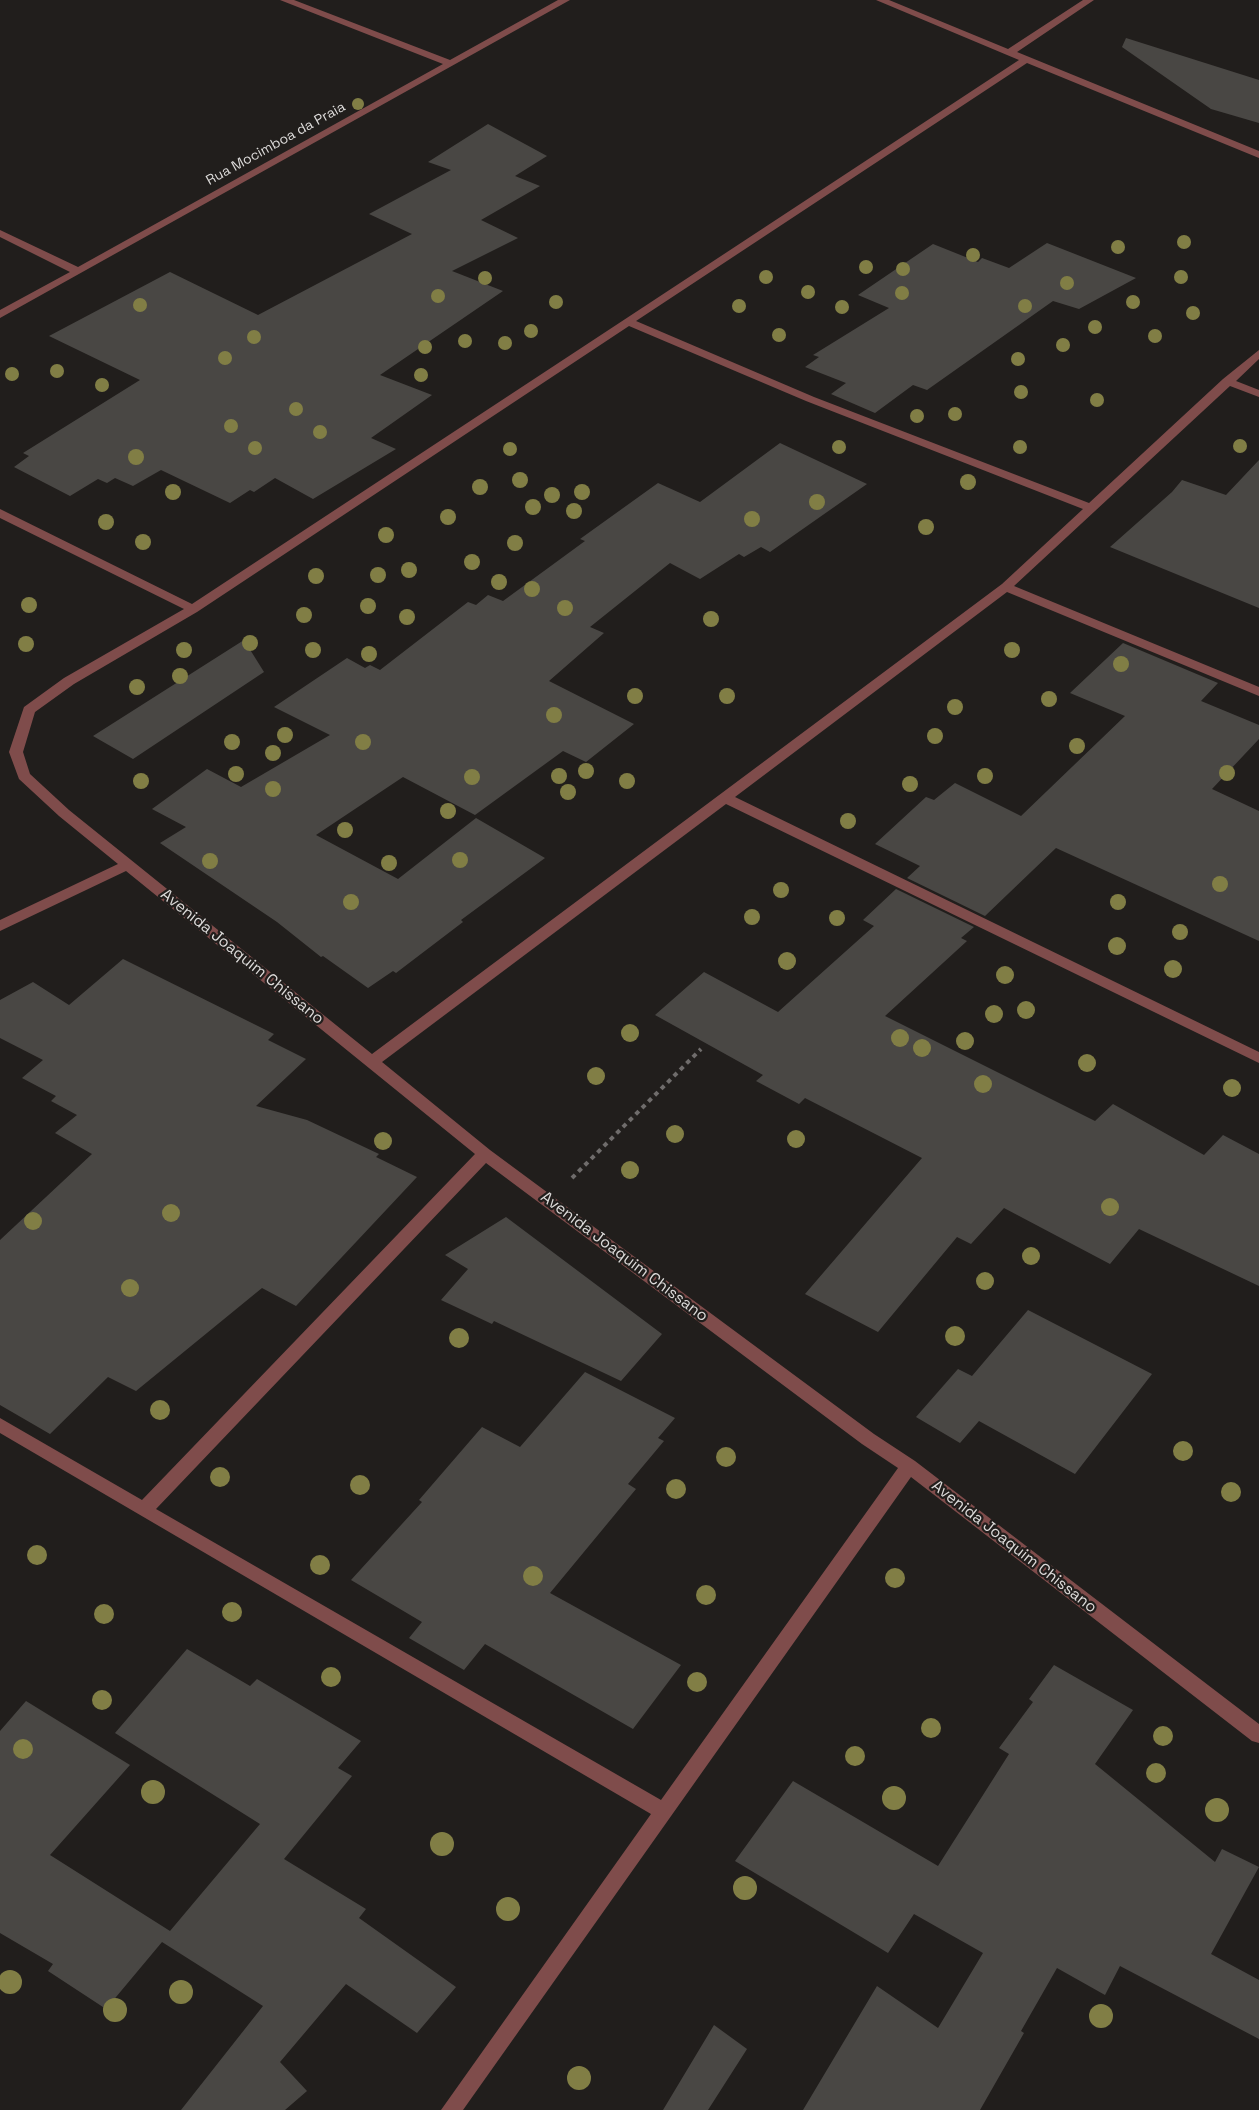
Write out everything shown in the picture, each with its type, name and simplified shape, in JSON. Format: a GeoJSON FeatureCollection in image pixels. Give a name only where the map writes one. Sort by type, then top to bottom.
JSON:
{"type":"FeatureCollection","features":[{"type":"Feature","properties":{"kind":"street"},"geometry":{"type":"LineString","coordinates":[[285,0],[451,64]]}},
{"type":"Feature","properties":{"kind":"street","name":"Rua Mocimboa da Praia"},"geometry":{"type":"LineString","coordinates":[[0,315],[566,0]]}},
{"type":"Feature","properties":{"kind":"street"},"geometry":{"type":"LineString","coordinates":[[881,0],[1259,155]]}},
{"type":"Feature","properties":{"kind":"street"},"geometry":{"type":"LineString","coordinates":[[1010,52],[1089,0]]}},
{"type":"Feature","properties":{"kind":"street"},"geometry":{"type":"LineString","coordinates":[[0,513],[193,609],[1025,60]]}},
{"type":"Feature","properties":{"kind":"street"},"geometry":{"type":"LineString","coordinates":[[0,233],[77,271]]}},
{"type":"Feature","properties":{"kind":"street"},"geometry":{"type":"LineString","coordinates":[[628,322],[810,399],[1090,508]]}},
{"type":"Feature","properties":{"kind":"street"},"geometry":{"type":"LineString","coordinates":[[371,1063],[1006,587],[1259,353]]}},
{"type":"Feature","properties":{"kind":"street"},"geometry":{"type":"LineString","coordinates":[[1227,381],[1259,393]]}},
{"type":"Feature","properties":{"kind":"street"},"geometry":{"type":"LineString","coordinates":[[1006,587],[1259,692]]}},
{"type":"Feature","properties":{"kind":"street","name":"Avenida Joaquim Chissano"},"geometry":{"type":"LineString","coordinates":[[193,609],[69,681],[29,710],[16,752],[24,776],[64,813],[127,865],[485,1154],[909,1466],[1259,1736]]}},
{"type":"Feature","properties":{"kind":"street"},"geometry":{"type":"LineString","coordinates":[[725,798],[1259,1058]]}},
{"type":"Feature","properties":{"kind":"street"},"geometry":{"type":"LineString","coordinates":[[0,926],[127,865]]}},
{"type":"Feature","properties":{"kind":"street"},"geometry":{"type":"LineString","coordinates":[[144,1510],[485,1154]]}},
{"type":"Feature","properties":{"kind":"street"},"geometry":{"type":"LineString","coordinates":[[0,1425],[663,1811]]}},
{"type":"Feature","properties":{"kind":"street"},"geometry":{"type":"LineString","coordinates":[[451,2110],[909,1466]]}},
{"type":"Feature","properties":{"kind":"path"},"geometry":{"type":"LineString","coordinates":[[549,1201],[701,1049]]}},
{"type":"Feature","properties":{"kind":"building"},"geometry":{"type":"Polygon","coordinates":[[[1126,38],[1259,80],[1259,123],[1211,109],[1122,47],[1126,38]]]}},
{"type":"Feature","properties":{"kind":"building"},"geometry":{"type":"Polygon","coordinates":[[[488,124],[547,156],[515,176],[540,186],[481,220],[518,238],[452,271],[503,291],[380,375],[432,395],[371,438],[396,449],[313,499],[275,478],[254,492],[250,490],[230,503],[161,470],[133,486],[115,478],[107,483],[98,479],[70,496],[14,467],[29,456],[23,453],[140,380],[49,336],[170,272],[258,315],[412,234],[369,214],[451,170],[428,162],[488,124]]]}},
{"type":"Feature","properties":{"kind":"building"},"geometry":{"type":"Polygon","coordinates":[[[1047,243],[1136,278],[1079,309],[1053,301],[927,390],[913,385],[875,413],[831,394],[846,383],[805,367],[819,357],[813,355],[889,308],[858,295],[933,244],[978,262],[982,258],[1009,268],[1047,243]]]}},
{"type":"Feature","properties":{"kind":"building"},"geometry":{"type":"Polygon","coordinates":[[[780,443],[867,484],[770,552],[761,547],[744,557],[739,554],[700,579],[670,563],[590,627],[604,633],[549,681],[634,724],[586,762],[563,751],[475,815],[403,777],[316,835],[398,879],[476,818],[545,858],[461,920],[463,922],[396,973],[393,971],[368,988],[323,956],[321,957],[277,922],[160,843],[186,827],[152,809],[207,769],[241,787],[330,735],[274,707],[347,658],[365,668],[370,665],[380,670],[468,602],[476,605],[488,595],[503,601],[585,541],[580,539],[658,483],[700,502],[780,443]]]}},
{"type":"Feature","properties":{"kind":"building"},"geometry":{"type":"Polygon","coordinates":[[[1259,460],[1259,608],[1110,547],[1172,492],[1182,480],[1226,495],[1259,460]]]}},
{"type":"Feature","properties":{"kind":"building"},"geometry":{"type":"Polygon","coordinates":[[[244,640],[264,672],[133,759],[93,736],[244,640]]]}},
{"type":"Feature","properties":{"kind":"building"},"geometry":{"type":"Polygon","coordinates":[[[1123,643],[1218,683],[1201,701],[1259,725],[1259,739],[1212,789],[1259,811],[1259,941],[1056,848],[985,916],[907,878],[920,866],[875,844],[926,797],[934,800],[955,783],[1021,816],[1125,716],[1070,693],[1123,643]]]}},
{"type":"Feature","properties":{"kind":"building"},"geometry":{"type":"Polygon","coordinates":[[[896,889],[974,927],[961,938],[967,941],[885,1016],[1095,1121],[1113,1104],[1204,1155],[1223,1135],[1259,1154],[1259,1286],[1139,1229],[1110,1264],[1004,1208],[971,1244],[957,1237],[878,1332],[805,1294],[922,1158],[805,1098],[799,1104],[756,1081],[763,1075],[655,1015],[704,972],[778,1012],[874,926],[863,920],[896,889]]]}},
{"type":"Feature","properties":{"kind":"building"},"geometry":{"type":"Polygon","coordinates":[[[123,959],[274,1034],[268,1040],[306,1059],[256,1106],[307,1120],[379,1154],[376,1157],[417,1177],[296,1306],[262,1288],[136,1391],[108,1377],[50,1434],[0,1405],[0,1240],[92,1154],[55,1133],[77,1115],[51,1101],[56,1096],[22,1078],[43,1060],[0,1038],[0,1000],[33,982],[69,1005],[123,959]]]}},
{"type":"Feature","properties":{"kind":"building"},"geometry":{"type":"Polygon","coordinates":[[[506,1217],[662,1334],[621,1381],[494,1321],[492,1324],[441,1300],[468,1269],[445,1255],[506,1217]]]}},
{"type":"Feature","properties":{"kind":"building"},"geometry":{"type":"Polygon","coordinates":[[[1028,1310],[1152,1374],[1075,1474],[979,1421],[960,1443],[916,1417],[958,1369],[972,1376],[1028,1310]]]}},
{"type":"Feature","properties":{"kind":"building"},"geometry":{"type":"Polygon","coordinates":[[[585,1372],[675,1418],[658,1438],[664,1441],[628,1484],[636,1489],[550,1593],[681,1665],[633,1729],[485,1644],[464,1670],[409,1638],[422,1622],[351,1580],[422,1502],[419,1500],[482,1427],[520,1447],[585,1372]]]}},
{"type":"Feature","properties":{"kind":"building"},"geometry":{"type":"Polygon","coordinates":[[[187,1649],[250,1686],[257,1679],[361,1741],[338,1768],[352,1776],[284,1859],[366,1909],[359,1918],[456,1987],[417,2033],[346,1984],[280,2062],[307,2091],[285,2110],[181,2110],[263,2006],[162,1942],[106,2009],[48,1971],[53,1964],[0,1933],[0,1731],[26,1701],[130,1765],[50,1855],[170,1931],[260,1824],[115,1733],[187,1649]]]}},
{"type":"Feature","properties":{"kind":"building"},"geometry":{"type":"Polygon","coordinates":[[[1054,1665],[1133,1710],[1095,1764],[1215,1862],[1222,1849],[1259,1867],[1211,1954],[1259,1980],[1259,2039],[1120,1966],[1105,1995],[1057,1968],[1021,2031],[1024,2033],[980,2110],[803,2110],[877,1986],[938,2028],[983,1953],[914,1914],[888,1953],[735,1861],[793,1781],[938,1866],[1009,1754],[999,1748],[1033,1702],[1029,1699],[1054,1665]]]}},
{"type":"Feature","properties":{"kind":"building"},"geometry":{"type":"Polygon","coordinates":[[[714,2025],[747,2049],[708,2110],[663,2110],[714,2025]]]}}]}
